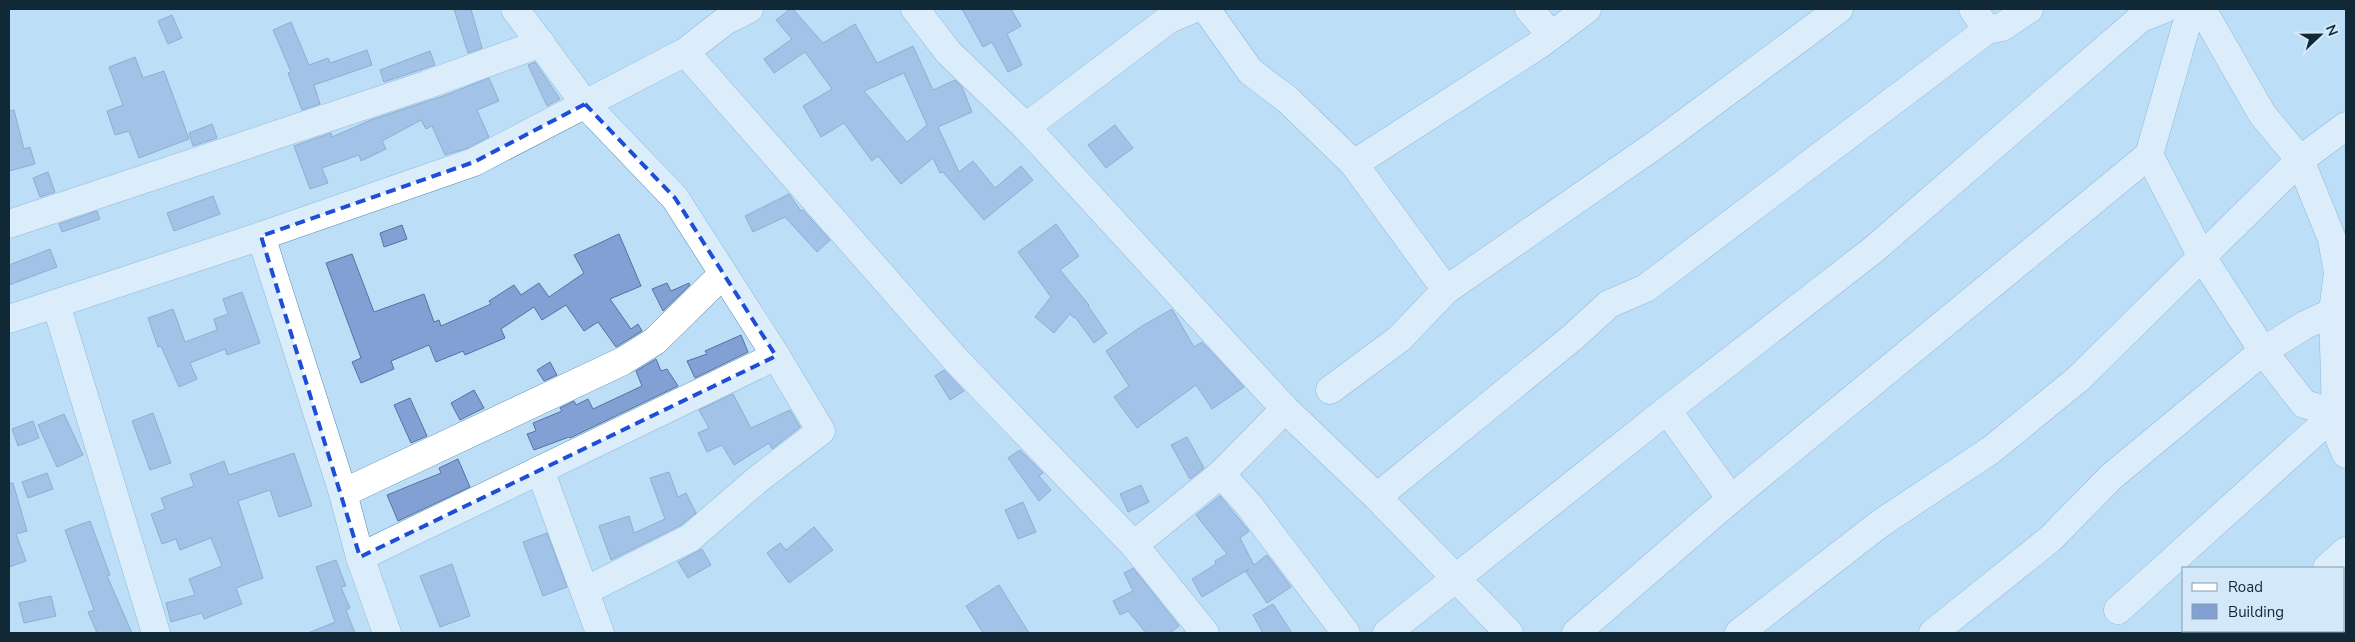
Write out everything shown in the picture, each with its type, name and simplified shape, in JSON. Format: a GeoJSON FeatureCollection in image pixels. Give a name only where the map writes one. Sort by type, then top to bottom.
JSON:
{"type":"FeatureCollection","features":[{"type":"Feature","properties":{"kind":"street"},"geometry":{"type":"LineString","coordinates":[[515,9],[585,104],[675,198],[776,356],[821,431],[757,480],[690,538],[585,591]]}},
{"type":"Feature","properties":{"kind":"street"},"geometry":{"type":"LineString","coordinates":[[9,319],[261,236],[474,162],[685,52],[725,21],[749,9]]}},
{"type":"Feature","properties":{"kind":"street"},"geometry":{"type":"LineString","coordinates":[[915,9],[950,52],[1026,127],[1285,409],[1377,497],[1508,633]]}},
{"type":"Feature","properties":{"kind":"street"},"geometry":{"type":"LineString","coordinates":[[1026,127],[1170,19],[1193,9]]}},
{"type":"Feature","properties":{"kind":"street"},"geometry":{"type":"LineString","coordinates":[[1206,9],[1250,71],[1288,100],[1354,164],[1446,290]]}},
{"type":"Feature","properties":{"kind":"street"},"geometry":{"type":"LineString","coordinates":[[1530,9],[1551,35]]}},
{"type":"Feature","properties":{"kind":"street"},"geometry":{"type":"LineString","coordinates":[[1354,164],[1551,35],[1587,9]]}},
{"type":"Feature","properties":{"kind":"street"},"geometry":{"type":"LineString","coordinates":[[1330,390],[1399,339],[1446,290],[1658,143],[1839,9]]}},
{"type":"Feature","properties":{"kind":"street"},"geometry":{"type":"LineString","coordinates":[[1377,497],[1573,337],[1610,304],[1646,288],[1980,19],[2002,27],[2029,9]]}},
{"type":"Feature","properties":{"kind":"street"},"geometry":{"type":"LineString","coordinates":[[1576,633],[1731,499],[2149,155],[2191,9]]}},
{"type":"Feature","properties":{"kind":"street"},"geometry":{"type":"LineString","coordinates":[[2202,9],[2262,114],[2300,160],[2332,239],[2338,272],[2340,440],[2346,454]]}},
{"type":"Feature","properties":{"kind":"street"},"geometry":{"type":"LineString","coordinates":[[1387,633],[1666,410],[1873,250],[2146,12]]}},
{"type":"Feature","properties":{"kind":"street"},"geometry":{"type":"LineString","coordinates":[[9,224],[417,88],[541,43]]}},
{"type":"Feature","properties":{"kind":"street"},"geometry":{"type":"LineString","coordinates":[[685,52],[956,360],[1134,545],[1205,633]]}},
{"type":"Feature","properties":{"kind":"street"},"geometry":{"type":"LineString","coordinates":[[1739,633],[1881,523],[1991,450],[2078,379],[2300,160],[2346,126]]}},
{"type":"Feature","properties":{"kind":"street"},"geometry":{"type":"LineString","coordinates":[[2149,155],[2202,257],[2263,351],[2304,404],[2341,408]]}},
{"type":"Feature","properties":{"kind":"street"},"geometry":{"type":"LineString","coordinates":[[261,236],[343,493],[360,558],[388,633]]}},
{"type":"Feature","properties":{"kind":"street"},"geometry":{"type":"LineString","coordinates":[[343,493],[623,361],[655,342],[723,274]]}},
{"type":"Feature","properties":{"kind":"street"},"geometry":{"type":"LineString","coordinates":[[56,304],[156,633]]}},
{"type":"Feature","properties":{"kind":"street"},"geometry":{"type":"LineString","coordinates":[[1933,633],[2050,539],[2112,476],[2263,351],[2305,324],[2339,312]]}},
{"type":"Feature","properties":{"kind":"street"},"geometry":{"type":"LineString","coordinates":[[360,558],[776,356]]}},
{"type":"Feature","properties":{"kind":"street"},"geometry":{"type":"LineString","coordinates":[[2118,610],[2341,408]]}},
{"type":"Feature","properties":{"kind":"street"},"geometry":{"type":"LineString","coordinates":[[1134,545],[1222,474],[1285,409]]}},
{"type":"Feature","properties":{"kind":"street"},"geometry":{"type":"LineString","coordinates":[[1666,410],[1731,499]]}},
{"type":"Feature","properties":{"kind":"street"},"geometry":{"type":"LineString","coordinates":[[540,470],[600,633]]}},
{"type":"Feature","properties":{"kind":"street"},"geometry":{"type":"LineString","coordinates":[[1222,474],[1248,504],[1346,633]]}},
{"type":"Feature","properties":{"kind":"street"},"geometry":{"type":"LineString","coordinates":[[2328,567],[2346,552]]}},
{"type":"Feature","properties":{"kind":"highlighted area"},"geometry":{"type":"Polygon","coordinates":[[[585,104],[675,198],[776,356],[360,557],[261,236],[474,162],[585,104]]]}},
{"type":"Feature","properties":{"kind":"building"},"geometry":{"type":"Polygon","coordinates":[[[454,9],[471,9],[482,48],[468,53],[454,9]]]}},
{"type":"Feature","properties":{"kind":"building"},"geometry":{"type":"Polygon","coordinates":[[[790,9],[793,9],[823,43],[855,24],[877,63],[913,46],[933,90],[955,80],[962,87],[972,112],[938,127],[959,172],[973,161],[995,188],[1021,166],[1033,180],[984,220],[943,172],[940,173],[933,158],[901,184],[878,156],[872,161],[844,123],[821,137],[803,106],[832,89],[805,52],[774,73],[764,59],[792,39],[776,20],[790,9]],[[904,73],[864,91],[907,142],[927,125],[904,73]]]}},
{"type":"Feature","properties":{"kind":"building"},"geometry":{"type":"Polygon","coordinates":[[[962,9],[1011,9],[1021,26],[1007,34],[1022,65],[1008,72],[992,42],[983,47],[962,9]]]}},
{"type":"Feature","properties":{"kind":"building"},"geometry":{"type":"Polygon","coordinates":[[[172,15],[182,38],[168,44],[158,21],[172,15]]]}},
{"type":"Feature","properties":{"kind":"building"},"geometry":{"type":"Polygon","coordinates":[[[291,22],[309,65],[328,58],[330,63],[367,50],[372,65],[314,85],[320,104],[302,110],[288,73],[291,72],[273,30],[291,22]]]}},
{"type":"Feature","properties":{"kind":"building"},"geometry":{"type":"Polygon","coordinates":[[[430,51],[435,65],[384,82],[380,70],[430,51]]]}},
{"type":"Feature","properties":{"kind":"building"},"geometry":{"type":"Polygon","coordinates":[[[135,57],[143,78],[164,71],[189,139],[139,158],[129,131],[115,135],[107,111],[123,105],[109,67],[135,57]]]}},
{"type":"Feature","properties":{"kind":"building"},"geometry":{"type":"Polygon","coordinates":[[[535,62],[560,99],[547,106],[528,65],[535,62]]]}},
{"type":"Feature","properties":{"kind":"building"},"geometry":{"type":"Polygon","coordinates":[[[489,78],[499,101],[477,110],[489,137],[468,148],[445,155],[432,126],[426,129],[421,120],[382,141],[386,149],[361,161],[359,155],[322,168],[328,183],[310,189],[294,146],[331,133],[332,137],[371,120],[446,95],[489,78]]]}},
{"type":"Feature","properties":{"kind":"building"},"geometry":{"type":"Polygon","coordinates":[[[14,110],[24,149],[30,147],[35,164],[9,171],[9,111],[14,110]]]}},
{"type":"Feature","properties":{"kind":"building"},"geometry":{"type":"Polygon","coordinates":[[[212,124],[217,138],[193,146],[189,133],[212,124]]]}},
{"type":"Feature","properties":{"kind":"building"},"geometry":{"type":"Polygon","coordinates":[[[1115,125],[1133,148],[1106,168],[1088,145],[1115,125]]]}},
{"type":"Feature","properties":{"kind":"building"},"geometry":{"type":"Polygon","coordinates":[[[48,172],[55,192],[40,197],[33,178],[48,172]]]}},
{"type":"Feature","properties":{"kind":"building"},"geometry":{"type":"Polygon","coordinates":[[[789,194],[801,211],[803,210],[830,240],[817,252],[785,217],[753,232],[745,216],[789,194]]]}},
{"type":"Feature","properties":{"kind":"building"},"geometry":{"type":"Polygon","coordinates":[[[213,196],[220,214],[174,231],[167,213],[213,196]]]}},
{"type":"Feature","properties":{"kind":"building"},"geometry":{"type":"Polygon","coordinates":[[[97,211],[100,219],[62,232],[59,224],[97,211]]]}},
{"type":"Feature","properties":{"kind":"building"},"geometry":{"type":"Polygon","coordinates":[[[1056,224],[1079,256],[1060,270],[1089,305],[1107,333],[1094,343],[1075,317],[1070,314],[1054,333],[1035,317],[1051,297],[1018,252],[1056,224]]]}},
{"type":"Feature","properties":{"kind":"building"},"geometry":{"type":"Polygon","coordinates":[[[402,225],[407,239],[384,247],[380,233],[402,225]]]}},
{"type":"Feature","properties":{"kind":"building"},"geometry":{"type":"Polygon","coordinates":[[[619,234],[641,286],[610,299],[631,329],[638,324],[642,331],[616,347],[598,322],[584,331],[566,305],[542,320],[534,307],[501,329],[505,338],[465,355],[463,351],[436,362],[429,345],[391,361],[394,369],[361,383],[352,362],[361,358],[326,263],[352,254],[374,312],[424,294],[434,322],[439,320],[441,326],[491,304],[489,301],[514,285],[521,295],[539,283],[549,297],[584,273],[574,255],[619,234]]]}},
{"type":"Feature","properties":{"kind":"building"},"geometry":{"type":"Polygon","coordinates":[[[50,249],[57,267],[9,285],[9,265],[50,249]]]}},
{"type":"Feature","properties":{"kind":"building"},"geometry":{"type":"Polygon","coordinates":[[[667,283],[671,291],[689,283],[690,285],[663,311],[652,289],[667,283]]]}},
{"type":"Feature","properties":{"kind":"building"},"geometry":{"type":"Polygon","coordinates":[[[242,292],[260,343],[227,355],[225,349],[190,363],[197,379],[179,387],[161,346],[158,347],[148,318],[173,309],[185,342],[217,330],[214,319],[228,314],[223,299],[242,292]]]}},
{"type":"Feature","properties":{"kind":"building"},"geometry":{"type":"Polygon","coordinates":[[[1172,309],[1194,347],[1202,342],[1244,387],[1212,409],[1196,385],[1137,428],[1114,397],[1129,386],[1106,351],[1142,326],[1172,309]]]}},
{"type":"Feature","properties":{"kind":"building"},"geometry":{"type":"Polygon","coordinates":[[[741,335],[748,352],[695,378],[687,361],[707,354],[705,351],[741,335]]]}},
{"type":"Feature","properties":{"kind":"building"},"geometry":{"type":"Polygon","coordinates":[[[656,359],[661,371],[667,369],[678,386],[570,438],[534,450],[527,434],[536,431],[533,423],[562,411],[560,408],[574,401],[576,405],[588,399],[593,409],[642,386],[636,371],[656,359]]]}},
{"type":"Feature","properties":{"kind":"building"},"geometry":{"type":"Polygon","coordinates":[[[550,362],[557,375],[544,381],[537,370],[550,362]]]}},
{"type":"Feature","properties":{"kind":"building"},"geometry":{"type":"Polygon","coordinates":[[[944,370],[964,391],[950,400],[935,376],[944,370]]]}},
{"type":"Feature","properties":{"kind":"building"},"geometry":{"type":"Polygon","coordinates":[[[474,390],[484,408],[460,420],[451,403],[474,390]]]}},
{"type":"Feature","properties":{"kind":"building"},"geometry":{"type":"Polygon","coordinates":[[[733,394],[751,428],[790,410],[800,427],[772,449],[769,443],[734,465],[722,445],[707,452],[698,433],[709,428],[699,410],[733,394]]]}},
{"type":"Feature","properties":{"kind":"building"},"geometry":{"type":"Polygon","coordinates":[[[410,398],[427,436],[411,443],[394,405],[410,398]]]}},
{"type":"Feature","properties":{"kind":"building"},"geometry":{"type":"Polygon","coordinates":[[[153,413],[171,463],[150,470],[132,421],[153,413]]]}},
{"type":"Feature","properties":{"kind":"building"},"geometry":{"type":"Polygon","coordinates":[[[64,414],[83,455],[57,467],[38,425],[64,414]]]}},
{"type":"Feature","properties":{"kind":"building"},"geometry":{"type":"Polygon","coordinates":[[[33,421],[39,438],[18,446],[12,429],[33,421]]]}},
{"type":"Feature","properties":{"kind":"building"},"geometry":{"type":"Polygon","coordinates":[[[1187,437],[1204,468],[1190,479],[1171,445],[1187,437]]]}},
{"type":"Feature","properties":{"kind":"building"},"geometry":{"type":"Polygon","coordinates":[[[1020,450],[1043,473],[1039,476],[1051,490],[1039,501],[1008,458],[1020,450]]]}},
{"type":"Feature","properties":{"kind":"building"},"geometry":{"type":"Polygon","coordinates":[[[294,453],[312,506],[279,517],[270,490],[238,501],[263,578],[236,588],[242,604],[204,619],[202,613],[171,622],[166,603],[195,595],[189,579],[222,566],[211,538],[180,550],[176,539],[162,544],[151,514],[165,509],[161,498],[194,486],[190,474],[224,461],[229,475],[294,453]]]}},
{"type":"Feature","properties":{"kind":"building"},"geometry":{"type":"Polygon","coordinates":[[[458,459],[470,487],[398,521],[387,495],[441,473],[439,468],[458,459]]]}},
{"type":"Feature","properties":{"kind":"building"},"geometry":{"type":"Polygon","coordinates":[[[669,472],[678,497],[686,493],[696,513],[681,525],[611,560],[599,526],[629,516],[634,533],[665,519],[650,478],[669,472]]]}},
{"type":"Feature","properties":{"kind":"building"},"geometry":{"type":"Polygon","coordinates":[[[47,473],[53,489],[28,498],[22,482],[47,473]]]}},
{"type":"Feature","properties":{"kind":"building"},"geometry":{"type":"Polygon","coordinates":[[[9,483],[13,483],[27,531],[16,534],[26,561],[9,567],[9,483]]]}},
{"type":"Feature","properties":{"kind":"building"},"geometry":{"type":"Polygon","coordinates":[[[1141,485],[1149,502],[1128,512],[1120,494],[1141,485]]]}},
{"type":"Feature","properties":{"kind":"building"},"geometry":{"type":"Polygon","coordinates":[[[1220,496],[1249,531],[1240,538],[1254,565],[1267,555],[1291,587],[1267,603],[1246,572],[1249,569],[1202,597],[1192,579],[1216,564],[1215,561],[1227,554],[1196,515],[1220,496]]]}},
{"type":"Feature","properties":{"kind":"building"},"geometry":{"type":"Polygon","coordinates":[[[1023,502],[1036,532],[1018,539],[1005,510],[1023,502]]]}},
{"type":"Feature","properties":{"kind":"building"},"geometry":{"type":"Polygon","coordinates":[[[90,521],[110,575],[107,576],[132,633],[97,633],[88,612],[94,610],[65,530],[90,521]]]}},
{"type":"Feature","properties":{"kind":"building"},"geometry":{"type":"Polygon","coordinates":[[[814,527],[833,550],[789,583],[767,553],[780,543],[786,550],[814,527]]]}},
{"type":"Feature","properties":{"kind":"building"},"geometry":{"type":"Polygon","coordinates":[[[547,533],[567,587],[543,596],[523,542],[547,533]]]}},
{"type":"Feature","properties":{"kind":"building"},"geometry":{"type":"Polygon","coordinates":[[[702,549],[711,565],[688,578],[678,562],[702,549]]]}},
{"type":"Feature","properties":{"kind":"building"},"geometry":{"type":"Polygon","coordinates":[[[336,560],[346,586],[341,587],[350,608],[346,610],[355,633],[308,633],[335,622],[316,567],[336,560]]]}},
{"type":"Feature","properties":{"kind":"building"},"geometry":{"type":"Polygon","coordinates":[[[452,564],[470,616],[440,627],[420,576],[452,564]]]}},
{"type":"Feature","properties":{"kind":"building"},"geometry":{"type":"Polygon","coordinates":[[[1133,568],[1179,626],[1170,633],[1146,633],[1128,611],[1120,615],[1113,601],[1133,591],[1124,573],[1133,568]]]}},
{"type":"Feature","properties":{"kind":"building"},"geometry":{"type":"Polygon","coordinates":[[[999,585],[1029,633],[983,633],[966,606],[999,585]]]}},
{"type":"Feature","properties":{"kind":"building"},"geometry":{"type":"Polygon","coordinates":[[[51,596],[56,616],[24,623],[19,603],[51,596]]]}},
{"type":"Feature","properties":{"kind":"building"},"geometry":{"type":"Polygon","coordinates":[[[1273,604],[1292,633],[1263,633],[1253,615],[1273,604]]]}}]}
